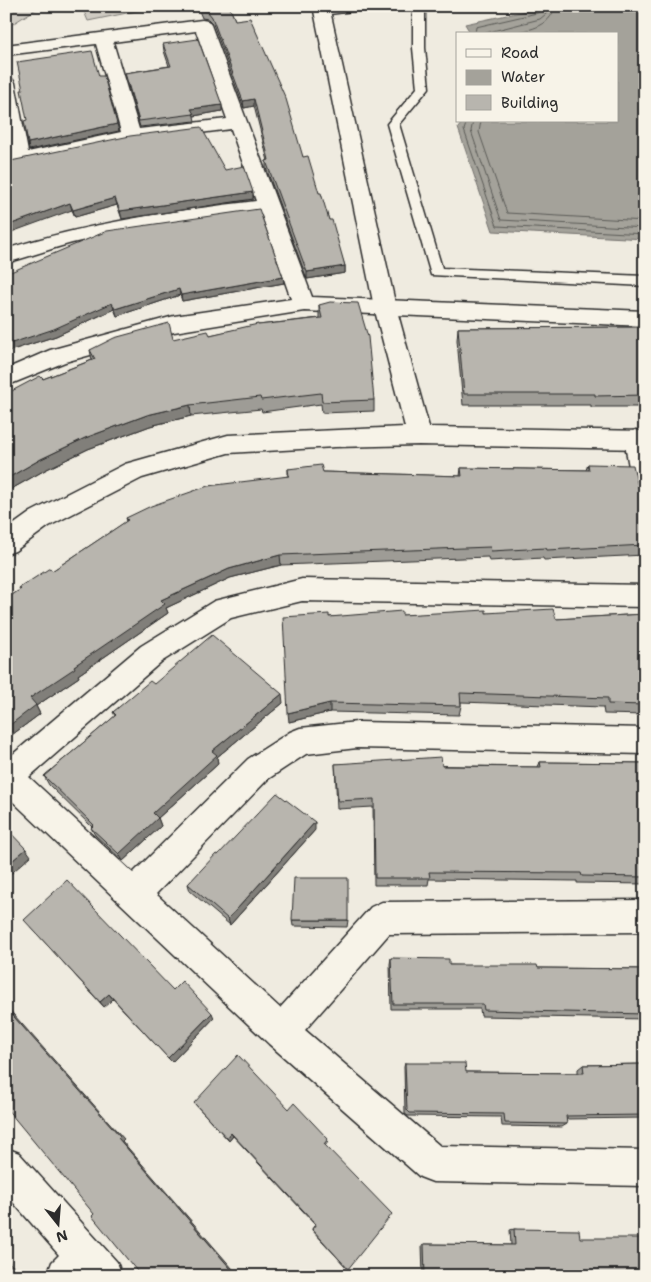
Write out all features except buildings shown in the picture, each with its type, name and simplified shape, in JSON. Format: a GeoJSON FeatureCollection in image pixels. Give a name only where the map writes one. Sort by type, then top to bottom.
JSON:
{"type":"FeatureCollection","features":[{"type":"Feature","properties":{"kind":"street"},"geometry":{"type":"LineString","coordinates":[[321,9],[385,306],[419,436]]}},
{"type":"Feature","properties":{"kind":"street"},"geometry":{"type":"LineString","coordinates":[[6,50],[202,25],[304,304]]}},
{"type":"Feature","properties":{"kind":"street"},"geometry":{"type":"LineString","coordinates":[[103,38],[131,136]]}},
{"type":"Feature","properties":{"kind":"street"},"geometry":{"type":"LineString","coordinates":[[6,83],[13,160],[131,136],[237,122]]}},
{"type":"Feature","properties":{"kind":"street"},"geometry":{"type":"LineString","coordinates":[[6,256],[26,249],[141,222],[268,206]]}},
{"type":"Feature","properties":{"kind":"street"},"geometry":{"type":"LineString","coordinates":[[6,378],[58,356],[174,324],[304,304],[385,306],[645,319]]}},
{"type":"Feature","properties":{"kind":"street"},"geometry":{"type":"LineString","coordinates":[[6,544],[40,519],[134,471],[228,444],[335,438],[419,436],[640,440],[645,489]]}},
{"type":"Feature","properties":{"kind":"street"},"geometry":{"type":"LineString","coordinates":[[645,596],[302,590],[224,609],[151,654],[7,776],[133,896],[281,1032],[433,1164],[645,1168]]}},
{"type":"Feature","properties":{"kind":"street"},"geometry":{"type":"LineString","coordinates":[[133,896],[258,769],[300,740],[357,735],[645,741]]}},
{"type":"Feature","properties":{"kind":"street"},"geometry":{"type":"LineString","coordinates":[[281,1032],[382,918],[645,916]]}},
{"type":"Feature","properties":{"kind":"street"},"geometry":{"type":"LineString","coordinates":[[6,1166],[85,1269]]}},
{"type":"Feature","properties":{"kind":"lane"},"geometry":{"type":"LineString","coordinates":[[321,9],[368,6]]}},
{"type":"Feature","properties":{"kind":"lane"},"geometry":{"type":"LineString","coordinates":[[419,6],[419,48],[423,88],[393,124],[436,272],[645,281]]}},
{"type":"Feature","properties":{"kind":"shaded area"},"geometry":{"type":"Polygon","coordinates":[[[6,6],[41,6],[6,28],[6,6]]]}},
{"type":"Feature","properties":{"kind":"shaded area"},"geometry":{"type":"Polygon","coordinates":[[[71,6],[161,6],[88,21],[83,9],[71,6]]]}},
{"type":"Feature","properties":{"kind":"water"},"geometry":{"type":"Polygon","coordinates":[[[549,6],[645,6],[645,239],[493,231],[458,128],[462,122],[618,122],[618,32],[470,32],[465,24],[549,6]]]}}]}
